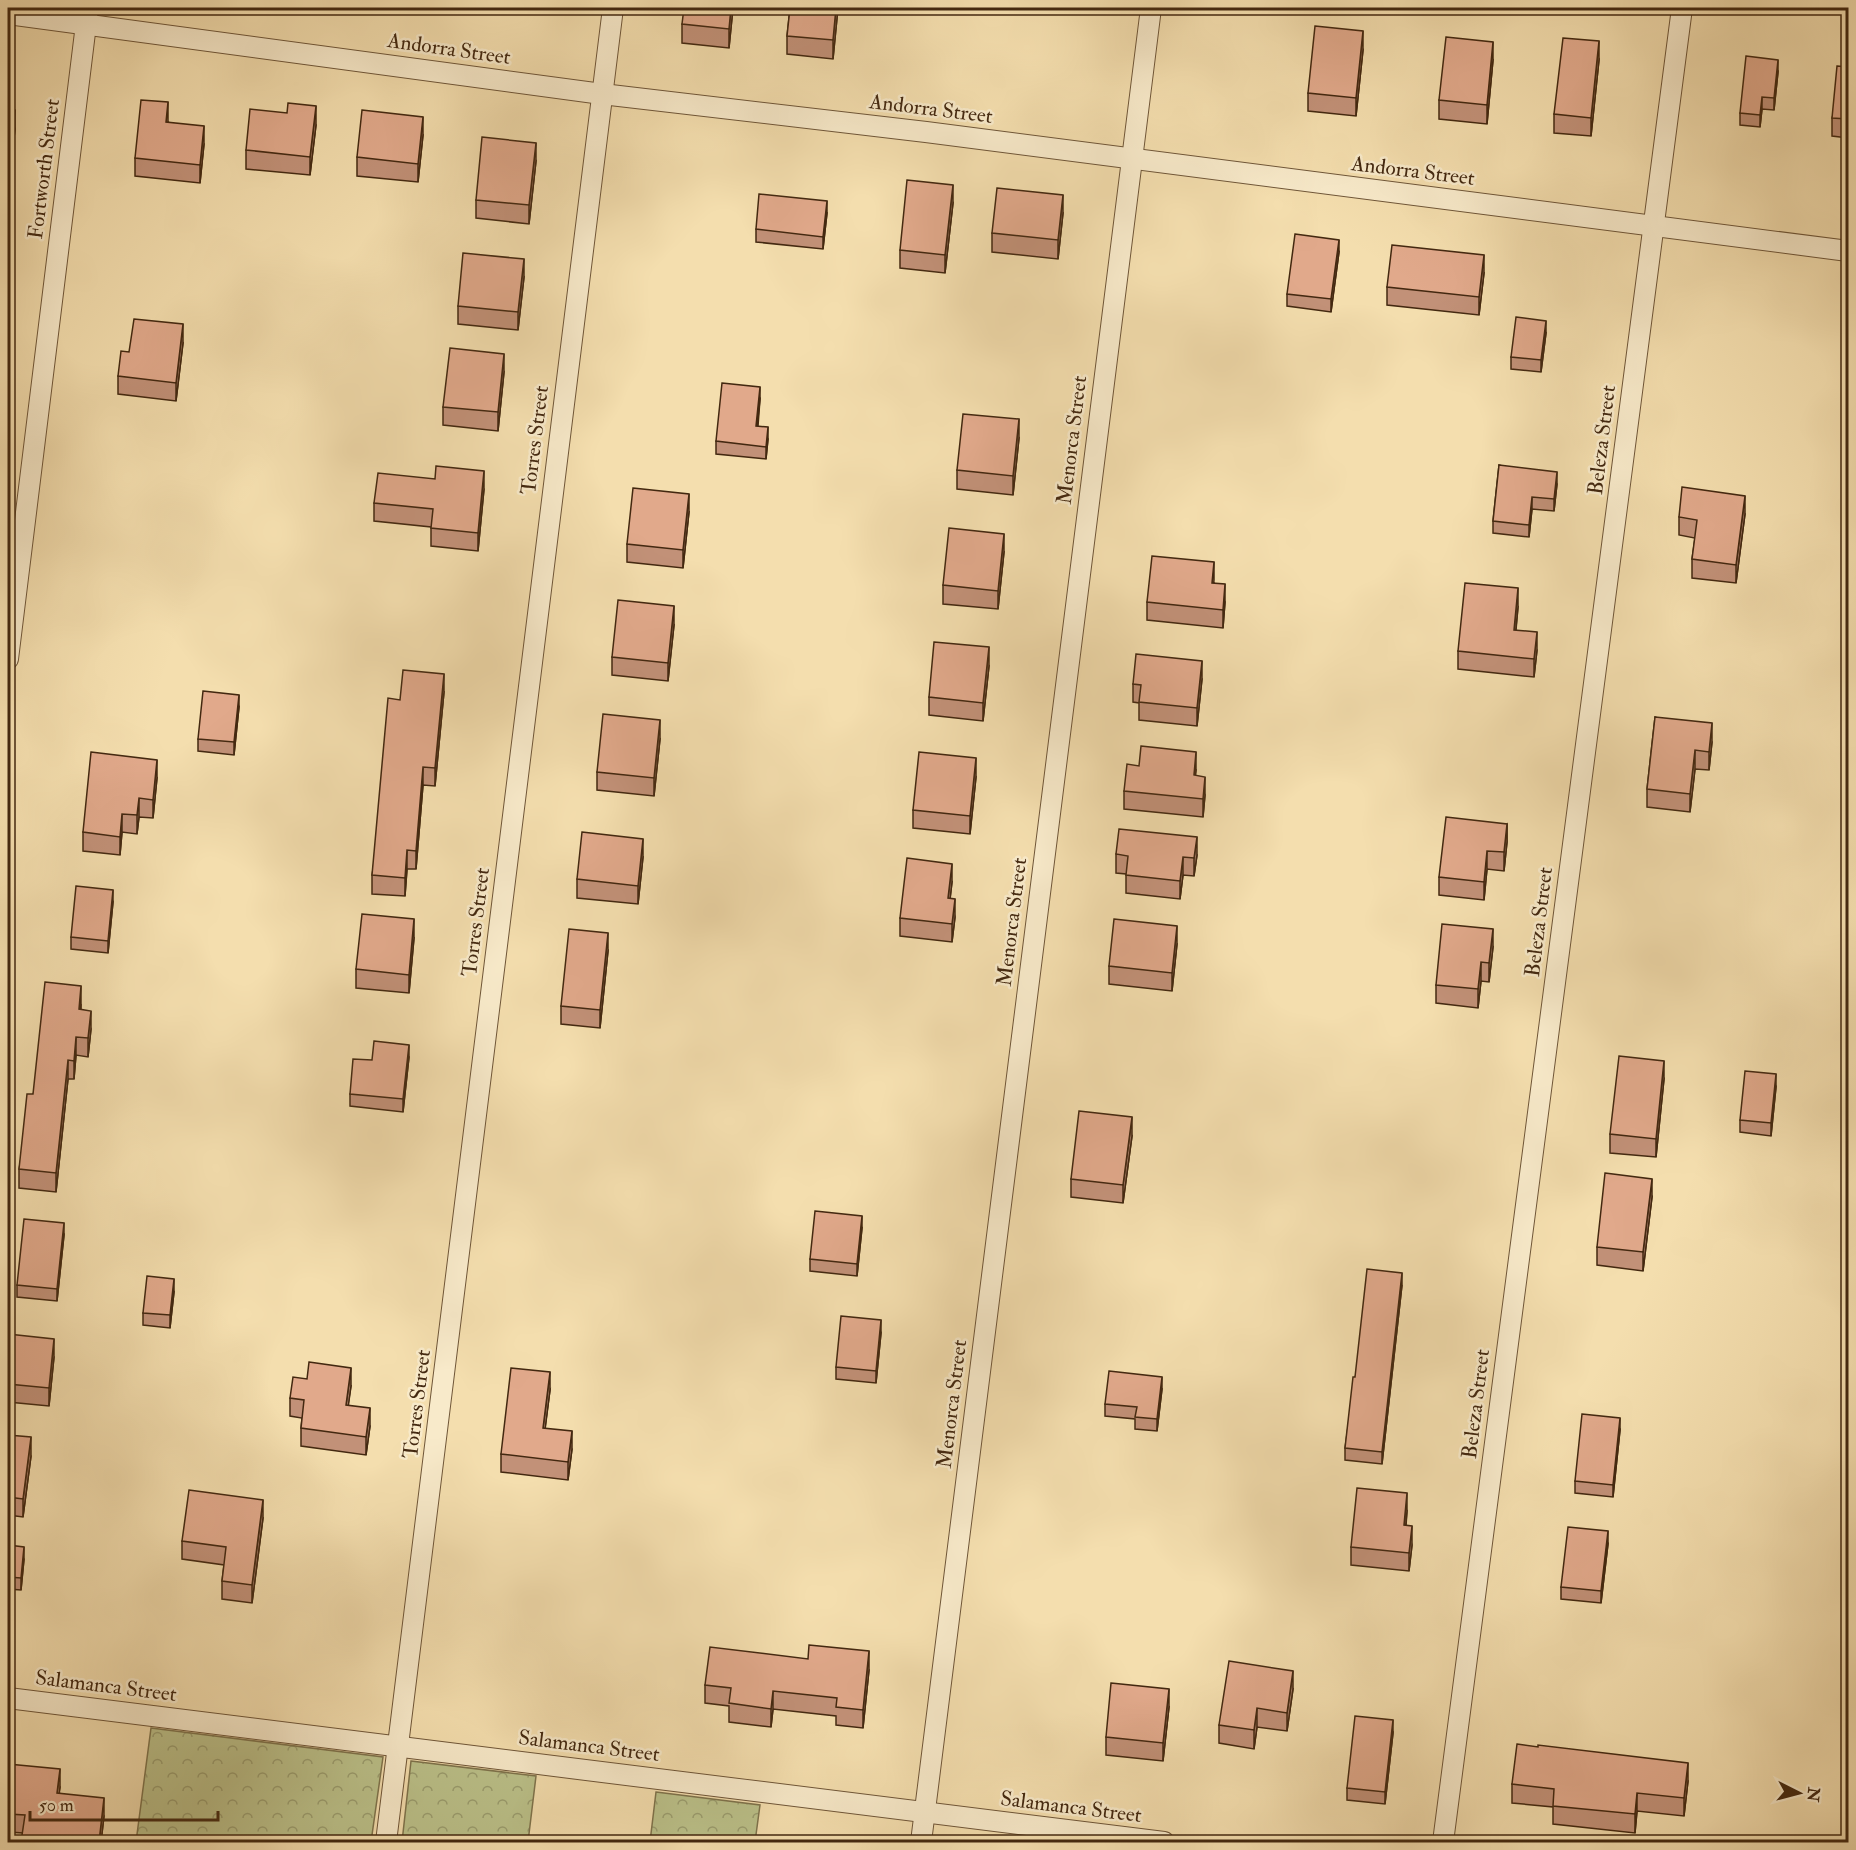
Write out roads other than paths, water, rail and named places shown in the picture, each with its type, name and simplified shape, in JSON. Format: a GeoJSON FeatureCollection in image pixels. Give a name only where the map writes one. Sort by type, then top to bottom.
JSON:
{"type":"FeatureCollection","features":[{"type":"Feature","properties":{"kind":"street","name":"Torres Street"},"geometry":{"type":"LineString","coordinates":[[386,1842],[613,8]]}},
{"type":"Feature","properties":{"kind":"street","name":"Menorca Street"},"geometry":{"type":"LineString","coordinates":[[921,1842],[1151,8]]}},
{"type":"Feature","properties":{"kind":"street","name":"Beleza Street"},"geometry":{"type":"LineString","coordinates":[[1443,1842],[1682,8]]}},
{"type":"Feature","properties":{"kind":"street","name":"Andorra Street"},"geometry":{"type":"LineString","coordinates":[[8,14],[87,16],[602,94],[926,132],[1848,251]]}},
{"type":"Feature","properties":{"kind":"street","name":"Fortworth Street"},"geometry":{"type":"LineString","coordinates":[[8,659],[87,16]]}},
{"type":"Feature","properties":{"kind":"street","name":"Salamanca Street"},"geometry":{"type":"LineString","coordinates":[[8,1698],[1164,1842]]}}]}
